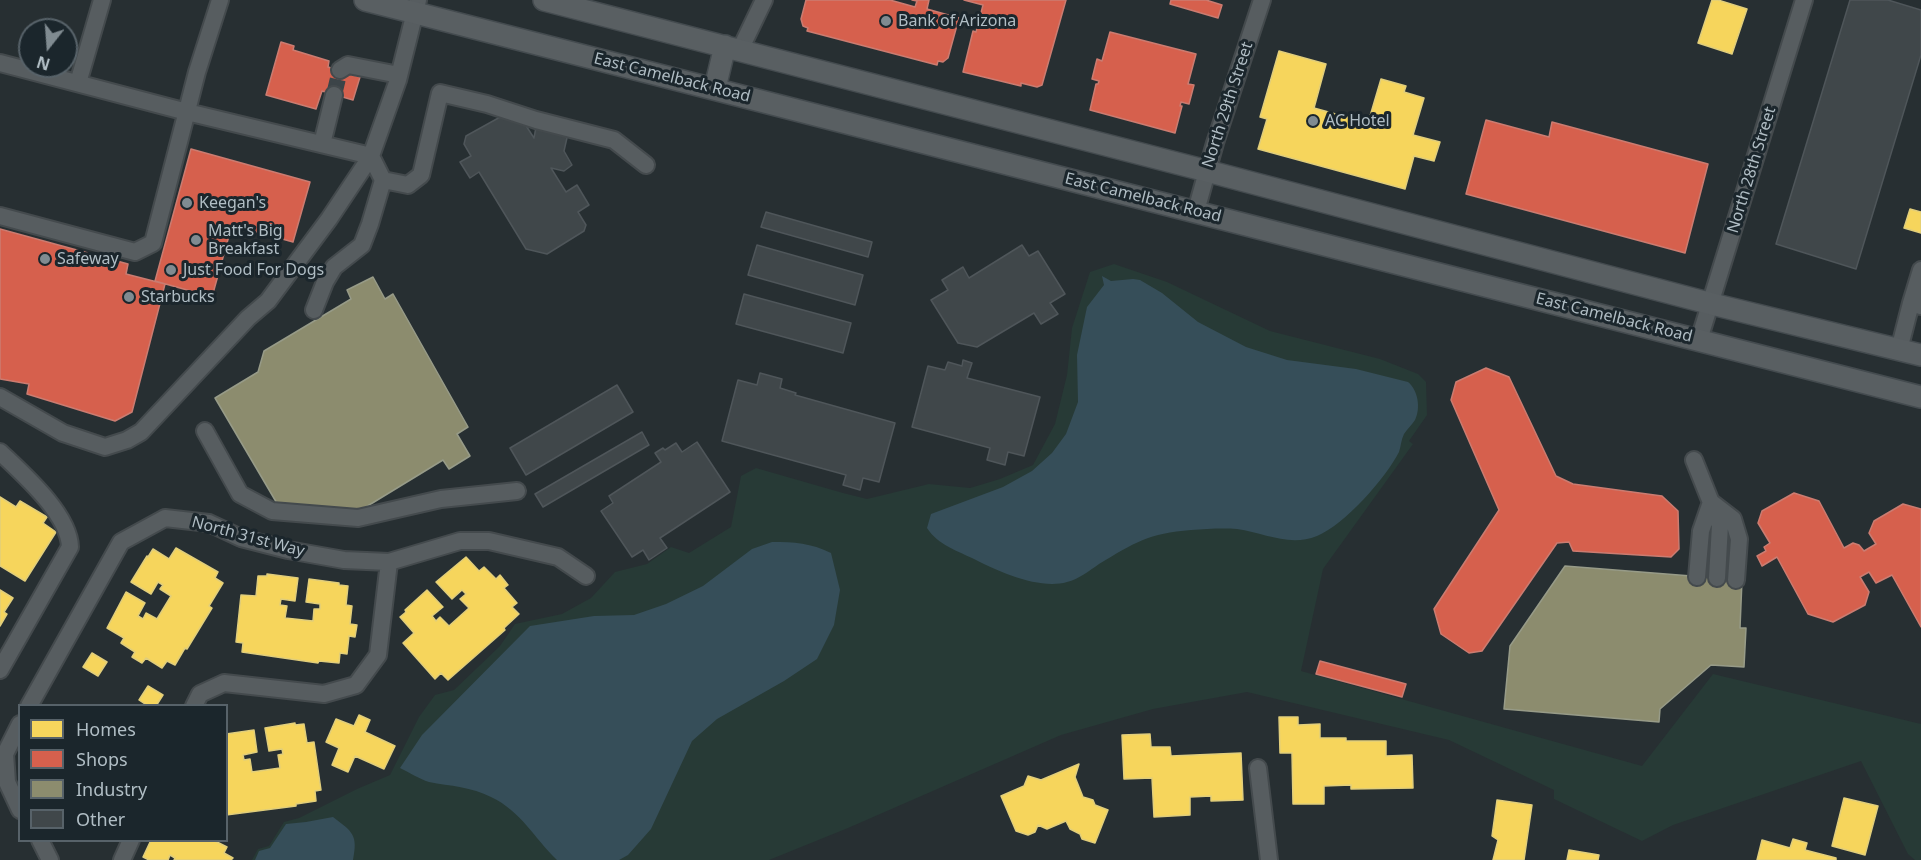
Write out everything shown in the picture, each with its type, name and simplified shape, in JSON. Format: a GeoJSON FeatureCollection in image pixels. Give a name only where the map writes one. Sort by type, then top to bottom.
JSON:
{"type":"FeatureCollection","features":[{"type":"Feature","properties":{"kind":"main road","name":"East Camelback Road"},"geometry":{"type":"LineString","coordinates":[[365,0],[416,6],[715,88],[1921,397]]}},
{"type":"Feature","properties":{"kind":"main road"},"geometry":{"type":"LineString","coordinates":[[544,0],[1712,304],[1921,355]]}},
{"type":"Feature","properties":{"kind":"main road"},"geometry":{"type":"LineString","coordinates":[[715,88],[732,48]]}},
{"type":"Feature","properties":{"kind":"street"},"geometry":{"type":"LineString","coordinates":[[78,83],[102,0]]}},
{"type":"Feature","properties":{"kind":"street"},"geometry":{"type":"LineString","coordinates":[[0,216],[135,252],[153,243],[197,72],[220,0]]}},
{"type":"Feature","properties":{"kind":"street"},"geometry":{"type":"LineString","coordinates":[[732,48],[764,0]]}},
{"type":"Feature","properties":{"kind":"street","name":"North 29th Street"},"geometry":{"type":"LineString","coordinates":[[1196,211],[1262,0]]}},
{"type":"Feature","properties":{"kind":"street","name":"North 28th Street"},"geometry":{"type":"LineString","coordinates":[[1699,340],[1804,0]]}},
{"type":"Feature","properties":{"kind":"street"},"geometry":{"type":"LineString","coordinates":[[0,397],[63,433],[105,447],[128,440],[141,432],[225,342],[268,301],[329,219],[371,156],[399,75],[416,6]]}},
{"type":"Feature","properties":{"kind":"street"},"geometry":{"type":"LineString","coordinates":[[0,63],[187,112],[371,156],[383,180],[370,224],[362,245],[334,267],[325,282],[314,310]]}},
{"type":"Feature","properties":{"kind":"street"},"geometry":{"type":"LineString","coordinates":[[340,70],[348,64],[399,75]]}},
{"type":"Feature","properties":{"kind":"street"},"geometry":{"type":"LineString","coordinates":[[383,180],[408,185],[421,175],[440,93],[614,140],[646,165]]}},
{"type":"Feature","properties":{"kind":"street"},"geometry":{"type":"LineString","coordinates":[[322,144],[334,95]]}},
{"type":"Feature","properties":{"kind":"street"},"geometry":{"type":"LineString","coordinates":[[1899,350],[1916,304],[1921,270]]}},
{"type":"Feature","properties":{"kind":"street"},"geometry":{"type":"LineString","coordinates":[[205,430],[240,494],[272,511],[358,518],[441,499],[517,491]]}},
{"type":"Feature","properties":{"kind":"street"},"geometry":{"type":"LineString","coordinates":[[0,452],[35,485],[70,535],[70,547],[0,670]]}},
{"type":"Feature","properties":{"kind":"street"},"geometry":{"type":"LineString","coordinates":[[1694,460],[1720,525],[1717,578]]}},
{"type":"Feature","properties":{"kind":"street"},"geometry":{"type":"LineString","coordinates":[[1697,577],[1701,531],[1711,502]]}},
{"type":"Feature","properties":{"kind":"street"},"geometry":{"type":"LineString","coordinates":[[1711,502],[1733,519],[1739,539],[1736,580]]}},
{"type":"Feature","properties":{"kind":"street","name":"North 31st Way"},"geometry":{"type":"LineString","coordinates":[[30,704],[122,542],[165,518],[209,524],[241,538],[288,550],[344,560],[390,562],[460,542],[489,540],[558,557],[586,576]]}},
{"type":"Feature","properties":{"kind":"street"},"geometry":{"type":"LineString","coordinates":[[195,704],[200,694],[224,683],[324,694],[356,685],[378,655],[390,562]]}},
{"type":"Feature","properties":{"kind":"street"},"geometry":{"type":"LineString","coordinates":[[18,728],[5,754],[7,782],[18,806]]}},
{"type":"Feature","properties":{"kind":"street"},"geometry":{"type":"LineString","coordinates":[[1258,768],[1269,860]]}},
{"type":"Feature","properties":{"kind":"street"},"geometry":{"type":"LineString","coordinates":[[41,842],[50,860]]}},
{"type":"Feature","properties":{"kind":"street"},"geometry":{"type":"LineString","coordinates":[[122,860],[130,842]]}},
{"type":"Feature","properties":{"kind":"green space"},"geometry":{"type":"Polygon","coordinates":[[[1114,264],[1167,282],[1270,331],[1380,359],[1418,374],[1426,382],[1427,415],[1409,441],[1413,444],[1323,569],[1301,671],[1642,766],[1713,674],[1921,724],[1921,860],[1915,860],[1908,854],[1861,761],[1673,825],[1642,841],[1554,799],[1554,790],[1449,740],[1247,692],[1153,709],[1061,735],[769,860],[252,860],[258,849],[269,846],[284,822],[299,818],[390,775],[419,717],[435,695],[454,690],[500,646],[515,624],[562,614],[591,598],[615,572],[647,564],[671,547],[689,553],[731,527],[741,476],[756,468],[867,499],[929,484],[970,488],[1000,479],[1033,465],[1055,424],[1067,375],[1072,328],[1090,272],[1114,264]]]}},
{"type":"Feature","properties":{"kind":"water"},"geometry":{"type":"Polygon","coordinates":[[[1102,276],[1111,281],[1140,280],[1162,293],[1198,322],[1246,347],[1287,360],[1356,369],[1408,382],[1416,394],[1418,410],[1415,420],[1402,438],[1399,452],[1393,463],[1363,500],[1339,522],[1317,536],[1287,540],[1237,529],[1176,531],[1142,540],[1080,577],[1056,584],[1033,582],[1008,574],[943,543],[927,528],[931,514],[1003,487],[1032,471],[1052,453],[1066,434],[1078,402],[1077,355],[1087,307],[1104,285],[1102,276]]]}},
{"type":"Feature","properties":{"kind":"water"},"geometry":{"type":"Polygon","coordinates":[[[772,542],[802,544],[831,553],[840,590],[834,625],[817,659],[784,681],[717,719],[692,741],[651,829],[628,855],[619,860],[557,860],[519,817],[502,803],[476,791],[429,782],[400,768],[422,735],[530,626],[594,616],[634,615],[666,604],[703,586],[752,549],[772,542]]]}},
{"type":"Feature","properties":{"kind":"water"},"geometry":{"type":"Polygon","coordinates":[[[333,817],[349,831],[354,839],[353,860],[255,860],[259,851],[270,848],[286,824],[333,817]]]}},
{"type":"Feature","properties":{"kind":"building: Homes"},"geometry":{"type":"Polygon","coordinates":[[[1712,0],[1747,9],[1732,54],[1698,43],[1712,0]]]}},
{"type":"Feature","properties":{"kind":"building: Homes","name":"AC Hotel"},"geometry":{"type":"Polygon","coordinates":[[[1279,51],[1326,64],[1314,108],[1368,123],[1381,79],[1406,86],[1404,92],[1424,98],[1413,135],[1440,142],[1434,161],[1414,156],[1405,189],[1258,149],[1267,119],[1260,117],[1279,51]]]}},
{"type":"Feature","properties":{"kind":"building: Homes"},"geometry":{"type":"Polygon","coordinates":[[[1910,209],[1921,212],[1921,233],[1904,228],[1910,209]]]}},
{"type":"Feature","properties":{"kind":"building: Homes"},"geometry":{"type":"Polygon","coordinates":[[[0,497],[16,507],[20,501],[47,517],[43,523],[56,532],[25,581],[0,566],[0,497]]]}},
{"type":"Feature","properties":{"kind":"building: Homes"},"geometry":{"type":"Polygon","coordinates":[[[176,548],[218,572],[215,578],[223,583],[209,606],[212,608],[187,649],[185,648],[175,665],[167,661],[162,668],[146,658],[142,663],[132,657],[135,652],[121,643],[124,638],[107,628],[126,592],[145,603],[138,616],[143,619],[146,613],[157,619],[171,596],[160,589],[163,585],[158,582],[151,594],[131,582],[153,549],[169,559],[176,548]]]}},
{"type":"Feature","properties":{"kind":"building: Homes"},"geometry":{"type":"Polygon","coordinates":[[[466,557],[479,571],[484,567],[496,579],[500,575],[508,585],[504,588],[517,603],[512,607],[519,614],[504,628],[505,630],[448,680],[441,673],[435,679],[403,643],[414,633],[400,617],[427,590],[443,607],[432,616],[436,621],[440,617],[449,626],[469,608],[460,599],[466,594],[462,590],[452,599],[436,582],[466,557]]]}},
{"type":"Feature","properties":{"kind":"building: Homes"},"geometry":{"type":"Polygon","coordinates":[[[267,574],[298,578],[295,601],[281,599],[280,605],[287,606],[285,618],[313,621],[314,609],[320,609],[320,604],[306,602],[309,579],[348,586],[346,605],[352,606],[350,624],[357,625],[355,637],[349,636],[347,654],[340,653],[339,663],[319,661],[318,663],[242,652],[243,643],[236,642],[241,595],[256,596],[258,576],[267,576],[267,574]]]}},
{"type":"Feature","properties":{"kind":"building: Homes"},"geometry":{"type":"Polygon","coordinates":[[[0,590],[13,598],[4,612],[7,614],[0,626],[0,590]]]}},
{"type":"Feature","properties":{"kind":"building: Homes"},"geometry":{"type":"Polygon","coordinates":[[[92,653],[107,662],[98,676],[83,667],[92,653]]]}},
{"type":"Feature","properties":{"kind":"building: Homes"},"geometry":{"type":"Polygon","coordinates":[[[148,686],[163,695],[157,704],[145,704],[139,700],[148,686]]]}},
{"type":"Feature","properties":{"kind":"building: Homes"},"geometry":{"type":"Polygon","coordinates":[[[359,715],[370,720],[365,732],[395,746],[384,769],[355,756],[348,772],[332,765],[339,748],[326,742],[336,719],[354,726],[359,715]]]}},
{"type":"Feature","properties":{"kind":"building: Homes"},"geometry":{"type":"Polygon","coordinates":[[[1279,717],[1298,717],[1298,725],[1320,724],[1320,738],[1346,738],[1346,741],[1386,741],[1386,756],[1412,755],[1413,788],[1351,789],[1351,785],[1324,786],[1324,804],[1293,804],[1292,753],[1280,753],[1279,717]]]}},
{"type":"Feature","properties":{"kind":"building: Homes"},"geometry":{"type":"Polygon","coordinates":[[[295,723],[295,725],[304,724],[307,743],[314,742],[321,790],[315,791],[316,801],[296,804],[296,806],[228,815],[228,734],[254,730],[257,752],[243,755],[244,760],[250,759],[252,772],[280,768],[278,755],[283,754],[282,749],[269,751],[265,728],[295,723]]]}},
{"type":"Feature","properties":{"kind":"building: Homes"},"geometry":{"type":"Polygon","coordinates":[[[1150,734],[1151,747],[1170,747],[1171,756],[1241,753],[1243,800],[1211,801],[1211,796],[1190,797],[1190,815],[1154,817],[1152,778],[1124,779],[1122,735],[1150,734]]]}},
{"type":"Feature","properties":{"kind":"building: Homes"},"geometry":{"type":"Polygon","coordinates":[[[1079,764],[1075,777],[1083,797],[1093,800],[1095,805],[1108,810],[1095,843],[1082,839],[1080,834],[1070,829],[1066,821],[1047,829],[1038,825],[1035,832],[1028,835],[1016,831],[1001,796],[1024,786],[1028,776],[1041,780],[1079,764]]]}},
{"type":"Feature","properties":{"kind":"building: Homes"},"geometry":{"type":"Polygon","coordinates":[[[1844,798],[1878,806],[1865,855],[1832,846],[1844,798]]]}},
{"type":"Feature","properties":{"kind":"building: Homes"},"geometry":{"type":"Polygon","coordinates":[[[1497,800],[1532,805],[1524,860],[1493,860],[1498,840],[1492,836],[1497,800]]]}},
{"type":"Feature","properties":{"kind":"building: Homes"},"geometry":{"type":"Polygon","coordinates":[[[1793,839],[1807,843],[1805,850],[1836,858],[1836,860],[1757,860],[1762,840],[1790,848],[1793,839]]]}},
{"type":"Feature","properties":{"kind":"building: Homes"},"geometry":{"type":"Polygon","coordinates":[[[150,842],[217,842],[227,847],[224,853],[233,858],[231,860],[174,860],[175,858],[170,855],[168,860],[149,860],[143,857],[150,842]]]}},
{"type":"Feature","properties":{"kind":"building: Homes"},"geometry":{"type":"Polygon","coordinates":[[[1569,850],[1599,855],[1598,860],[1567,860],[1569,850]]]}},
{"type":"Feature","properties":{"kind":"building: Shops"},"geometry":{"type":"Polygon","coordinates":[[[806,0],[890,0],[915,7],[917,1],[912,0],[929,0],[927,9],[959,18],[948,58],[943,62],[938,61],[937,65],[807,31],[808,28],[803,26],[801,19],[806,0]]]}},
{"type":"Feature","properties":{"kind":"building: Shops"},"geometry":{"type":"Polygon","coordinates":[[[964,0],[1066,0],[1042,85],[1037,87],[1021,83],[1021,86],[963,72],[973,31],[976,32],[983,5],[964,0]]]}},
{"type":"Feature","properties":{"kind":"building: Shops"},"geometry":{"type":"Polygon","coordinates":[[[1171,0],[1206,0],[1222,5],[1218,18],[1170,4],[1171,0]]]}},
{"type":"Feature","properties":{"kind":"building: Shops"},"geometry":{"type":"Polygon","coordinates":[[[1110,32],[1196,54],[1188,84],[1194,85],[1189,104],[1181,102],[1175,133],[1090,110],[1096,84],[1099,81],[1092,79],[1097,59],[1102,61],[1110,32]]]}},
{"type":"Feature","properties":{"kind":"building: Shops"},"geometry":{"type":"Polygon","coordinates":[[[281,42],[294,46],[293,50],[329,61],[328,67],[360,77],[353,100],[322,91],[316,109],[266,95],[281,42]]]}},
{"type":"Feature","properties":{"kind":"building: Shops"},"geometry":{"type":"Polygon","coordinates":[[[1486,120],[1549,137],[1552,122],[1708,164],[1685,253],[1466,194],[1486,120]]]}},
{"type":"Feature","properties":{"kind":"building: Shops"},"geometry":{"type":"Polygon","coordinates":[[[191,149],[310,182],[293,242],[232,225],[212,297],[155,281],[191,149]]]}},
{"type":"Feature","properties":{"kind":"building: Shops"},"geometry":{"type":"Polygon","coordinates":[[[0,229],[128,264],[126,274],[165,284],[132,412],[115,421],[27,394],[29,384],[0,379],[0,229]]]}},
{"type":"Feature","properties":{"kind":"building: Shops"},"geometry":{"type":"Polygon","coordinates":[[[1486,368],[1509,377],[1556,476],[1573,484],[1662,496],[1678,511],[1679,549],[1671,557],[1573,551],[1569,542],[1557,543],[1482,651],[1469,653],[1441,634],[1434,609],[1499,510],[1451,400],[1456,382],[1486,368]]]}},
{"type":"Feature","properties":{"kind":"building: Shops"},"geometry":{"type":"Polygon","coordinates":[[[1794,493],[1819,501],[1844,548],[1853,543],[1859,545],[1864,551],[1876,544],[1869,533],[1874,521],[1903,504],[1921,509],[1921,627],[1892,575],[1876,583],[1869,572],[1860,577],[1869,592],[1865,605],[1833,622],[1808,614],[1777,557],[1762,566],[1757,556],[1766,551],[1764,547],[1770,543],[1758,523],[1762,511],[1794,493]]]}},
{"type":"Feature","properties":{"kind":"building: Shops"},"geometry":{"type":"Polygon","coordinates":[[[1320,661],[1406,684],[1402,697],[1316,674],[1320,661]]]}},
{"type":"Feature","properties":{"kind":"building: Industry"},"geometry":{"type":"Polygon","coordinates":[[[373,277],[385,299],[393,294],[468,427],[457,434],[470,456],[449,469],[443,460],[338,524],[285,517],[215,398],[258,372],[264,351],[351,299],[347,290],[373,277]]]}},
{"type":"Feature","properties":{"kind":"building: Industry"},"geometry":{"type":"Polygon","coordinates":[[[1565,566],[1742,580],[1740,628],[1746,628],[1744,667],[1711,665],[1660,709],[1659,722],[1504,709],[1510,646],[1565,566]]]}},
{"type":"Feature","properties":{"kind":"building: Other"},"geometry":{"type":"Polygon","coordinates":[[[1850,0],[1888,0],[1921,10],[1921,55],[1856,269],[1776,244],[1850,0]]]}},
{"type":"Feature","properties":{"kind":"building: Other"},"geometry":{"type":"Polygon","coordinates":[[[502,116],[523,121],[534,138],[538,116],[569,129],[564,151],[572,165],[564,171],[551,168],[566,192],[577,185],[589,205],[578,212],[586,225],[584,231],[547,254],[526,249],[479,172],[470,178],[460,162],[471,156],[464,144],[466,136],[502,116]]]}},
{"type":"Feature","properties":{"kind":"building: Other"},"geometry":{"type":"Polygon","coordinates":[[[766,212],[872,242],[868,257],[761,227],[766,212]]]}},
{"type":"Feature","properties":{"kind":"building: Other"},"geometry":{"type":"Polygon","coordinates":[[[757,245],[863,275],[855,305],[748,275],[757,245]]]}},
{"type":"Feature","properties":{"kind":"building: Other"},"geometry":{"type":"Polygon","coordinates":[[[1022,245],[1029,256],[1038,251],[1065,294],[1050,303],[1058,314],[1041,324],[1034,313],[977,347],[958,343],[931,300],[948,290],[942,280],[963,267],[969,278],[1022,245]]]}},
{"type":"Feature","properties":{"kind":"building: Other"},"geometry":{"type":"Polygon","coordinates":[[[744,294],[851,323],[843,353],[736,324],[744,294]]]}},
{"type":"Feature","properties":{"kind":"building: Other"},"geometry":{"type":"Polygon","coordinates":[[[963,360],[972,363],[967,378],[1040,397],[1024,456],[1008,452],[1005,465],[987,460],[990,448],[912,427],[928,366],[945,370],[948,362],[962,366],[963,360]]]}},
{"type":"Feature","properties":{"kind":"building: Other"},"geometry":{"type":"Polygon","coordinates":[[[760,373],[782,379],[780,388],[796,393],[795,395],[895,423],[879,482],[863,478],[860,490],[843,485],[846,475],[722,441],[738,380],[757,385],[760,373]]]}},
{"type":"Feature","properties":{"kind":"building: Other"},"geometry":{"type":"Polygon","coordinates":[[[617,385],[633,412],[526,475],[510,448],[617,385]]]}},
{"type":"Feature","properties":{"kind":"building: Other"},"geometry":{"type":"Polygon","coordinates":[[[642,432],[649,445],[543,507],[535,494],[642,432]]]}},
{"type":"Feature","properties":{"kind":"building: Other"},"geometry":{"type":"Polygon","coordinates":[[[697,442],[730,492],[660,538],[667,548],[649,560],[643,550],[632,557],[601,511],[613,503],[609,496],[661,462],[655,453],[663,448],[665,450],[676,443],[682,452],[697,442]]]}},
{"type":"Feature","properties":{"kind":"tunnel"},"geometry":{"type":"LineString","coordinates":[[334,95],[340,70]]}},
{"type":"Feature","properties":{"kind":"place","name":"Bank of Arizona"},"geometry":{"type":"Point","coordinates":[886,21]}},
{"type":"Feature","properties":{"kind":"place","name":"AC Hotel"},"geometry":{"type":"Point","coordinates":[1313,121]}},
{"type":"Feature","properties":{"kind":"place","name":"Keegan's"},"geometry":{"type":"Point","coordinates":[187,203]}},
{"type":"Feature","properties":{"kind":"place","name":"Matt's Big Breakfast"},"geometry":{"type":"Point","coordinates":[196,240]}},
{"type":"Feature","properties":{"kind":"place","name":"Safeway"},"geometry":{"type":"Point","coordinates":[45,259]}},
{"type":"Feature","properties":{"kind":"place","name":"Just Food For Dogs"},"geometry":{"type":"Point","coordinates":[171,270]}},
{"type":"Feature","properties":{"kind":"place","name":"Starbucks"},"geometry":{"type":"Point","coordinates":[129,297]}}]}
